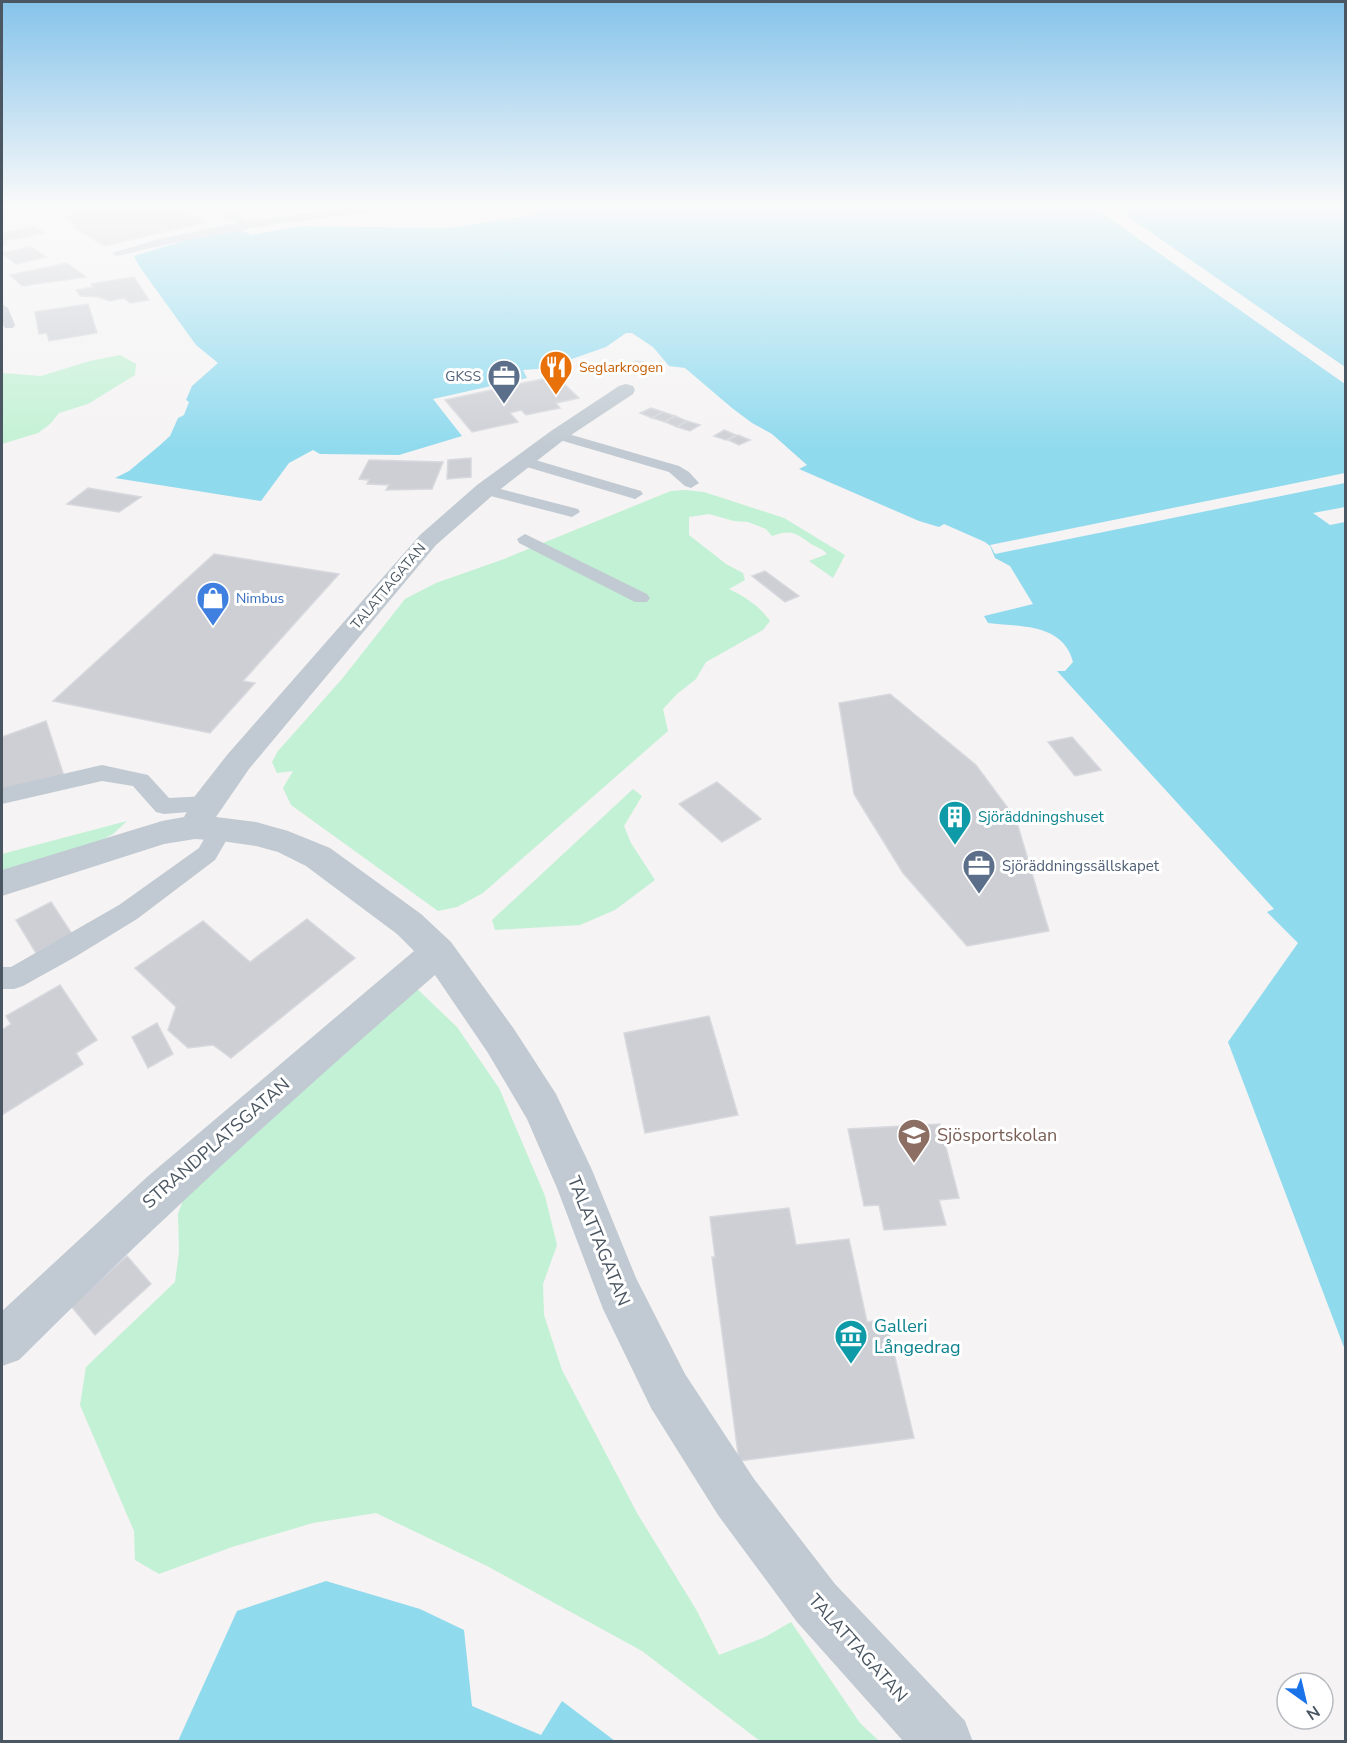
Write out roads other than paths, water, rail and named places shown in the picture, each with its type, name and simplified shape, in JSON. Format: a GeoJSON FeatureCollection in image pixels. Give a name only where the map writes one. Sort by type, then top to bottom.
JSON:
{"type":"FeatureCollection","features":[{"type":"Feature","properties":{"kind":"street","name":"TALATTAGATAN"},"geometry":{"type":"LineString","coordinates":[[207,820],[238,762],[404,566],[436,532],[485,490],[558,435],[626,390]]}},
{"type":"Feature","properties":{"kind":"street","name":"TALATTAGATAN"},"geometry":{"type":"LineString","coordinates":[[2,883],[207,820],[288,843],[318,857],[377,899],[438,952],[501,1041],[542,1107],[577,1185],[619,1293],[668,1391],[736,1497],[816,1603],[944,1742]]}},
{"type":"Feature","properties":{"kind":"street","name":"STRANDPLATSGATAN"},"geometry":{"type":"LineString","coordinates":[[2,1342],[185,1168],[438,952]]}},
{"type":"Feature","properties":{"kind":"lane"},"geometry":{"type":"LineString","coordinates":[[2,308],[9,325]]}},
{"type":"Feature","properties":{"kind":"lane"},"geometry":{"type":"LineString","coordinates":[[558,435],[674,469],[691,483]]}},
{"type":"Feature","properties":{"kind":"lane"},"geometry":{"type":"LineString","coordinates":[[525,462],[635,494]]}},
{"type":"Feature","properties":{"kind":"lane"},"geometry":{"type":"LineString","coordinates":[[485,490],[572,512]]}},
{"type":"Feature","properties":{"kind":"lane"},"geometry":{"type":"LineString","coordinates":[[525,539],[641,598]]}},
{"type":"Feature","properties":{"kind":"lane"},"geometry":{"type":"LineString","coordinates":[[2,796],[102,773],[140,780],[164,806],[207,820],[207,854],[128,912],[66,950],[14,978],[2,978]]}},
{"type":"Feature","properties":{"kind":"water"},"geometry":{"type":"Polygon","coordinates":[[[153,285],[1345,285],[1345,1350],[1228,1042],[1298,943],[1267,912],[1274,909],[1057,671],[1065,671],[1073,662],[1068,649],[1060,640],[1039,629],[988,623],[984,616],[1033,604],[1010,566],[995,558],[990,546],[944,524],[939,527],[919,521],[799,469],[807,465],[772,434],[732,408],[685,368],[669,366],[653,347],[632,333],[626,333],[606,347],[569,360],[570,364],[563,367],[523,370],[527,378],[433,399],[462,436],[399,455],[320,454],[313,450],[289,463],[261,501],[115,478],[129,471],[170,436],[178,418],[184,415],[189,402],[186,400],[192,386],[218,363],[196,345],[153,285]]]}},
{"type":"Feature","properties":{"kind":"water"},"geometry":{"type":"Polygon","coordinates":[[[326,1581],[420,1609],[464,1630],[472,1706],[541,1735],[562,1701],[615,1741],[178,1741],[237,1611],[326,1581]]]}},
{"type":"Feature","properties":{"kind":"place","name":"Seglarkrogen"},"geometry":{"type":"Point","coordinates":[556,396]}},
{"type":"Feature","properties":{"kind":"place","name":"GKSS"},"geometry":{"type":"Point","coordinates":[504,405]}},
{"type":"Feature","properties":{"kind":"place","name":"Nimbus"},"geometry":{"type":"Point","coordinates":[213,627]}},
{"type":"Feature","properties":{"kind":"place","name":"Sjöräddningshuset"},"geometry":{"type":"Point","coordinates":[955,846]}},
{"type":"Feature","properties":{"kind":"place","name":"Sjöräddningssällskapet"},"geometry":{"type":"Point","coordinates":[979,895]}},
{"type":"Feature","properties":{"kind":"place","name":"Sjösportskolan"},"geometry":{"type":"Point","coordinates":[914,1164]}},
{"type":"Feature","properties":{"kind":"place","name":"Galleri Långedrag"},"geometry":{"type":"Point","coordinates":[851,1365]}}]}
